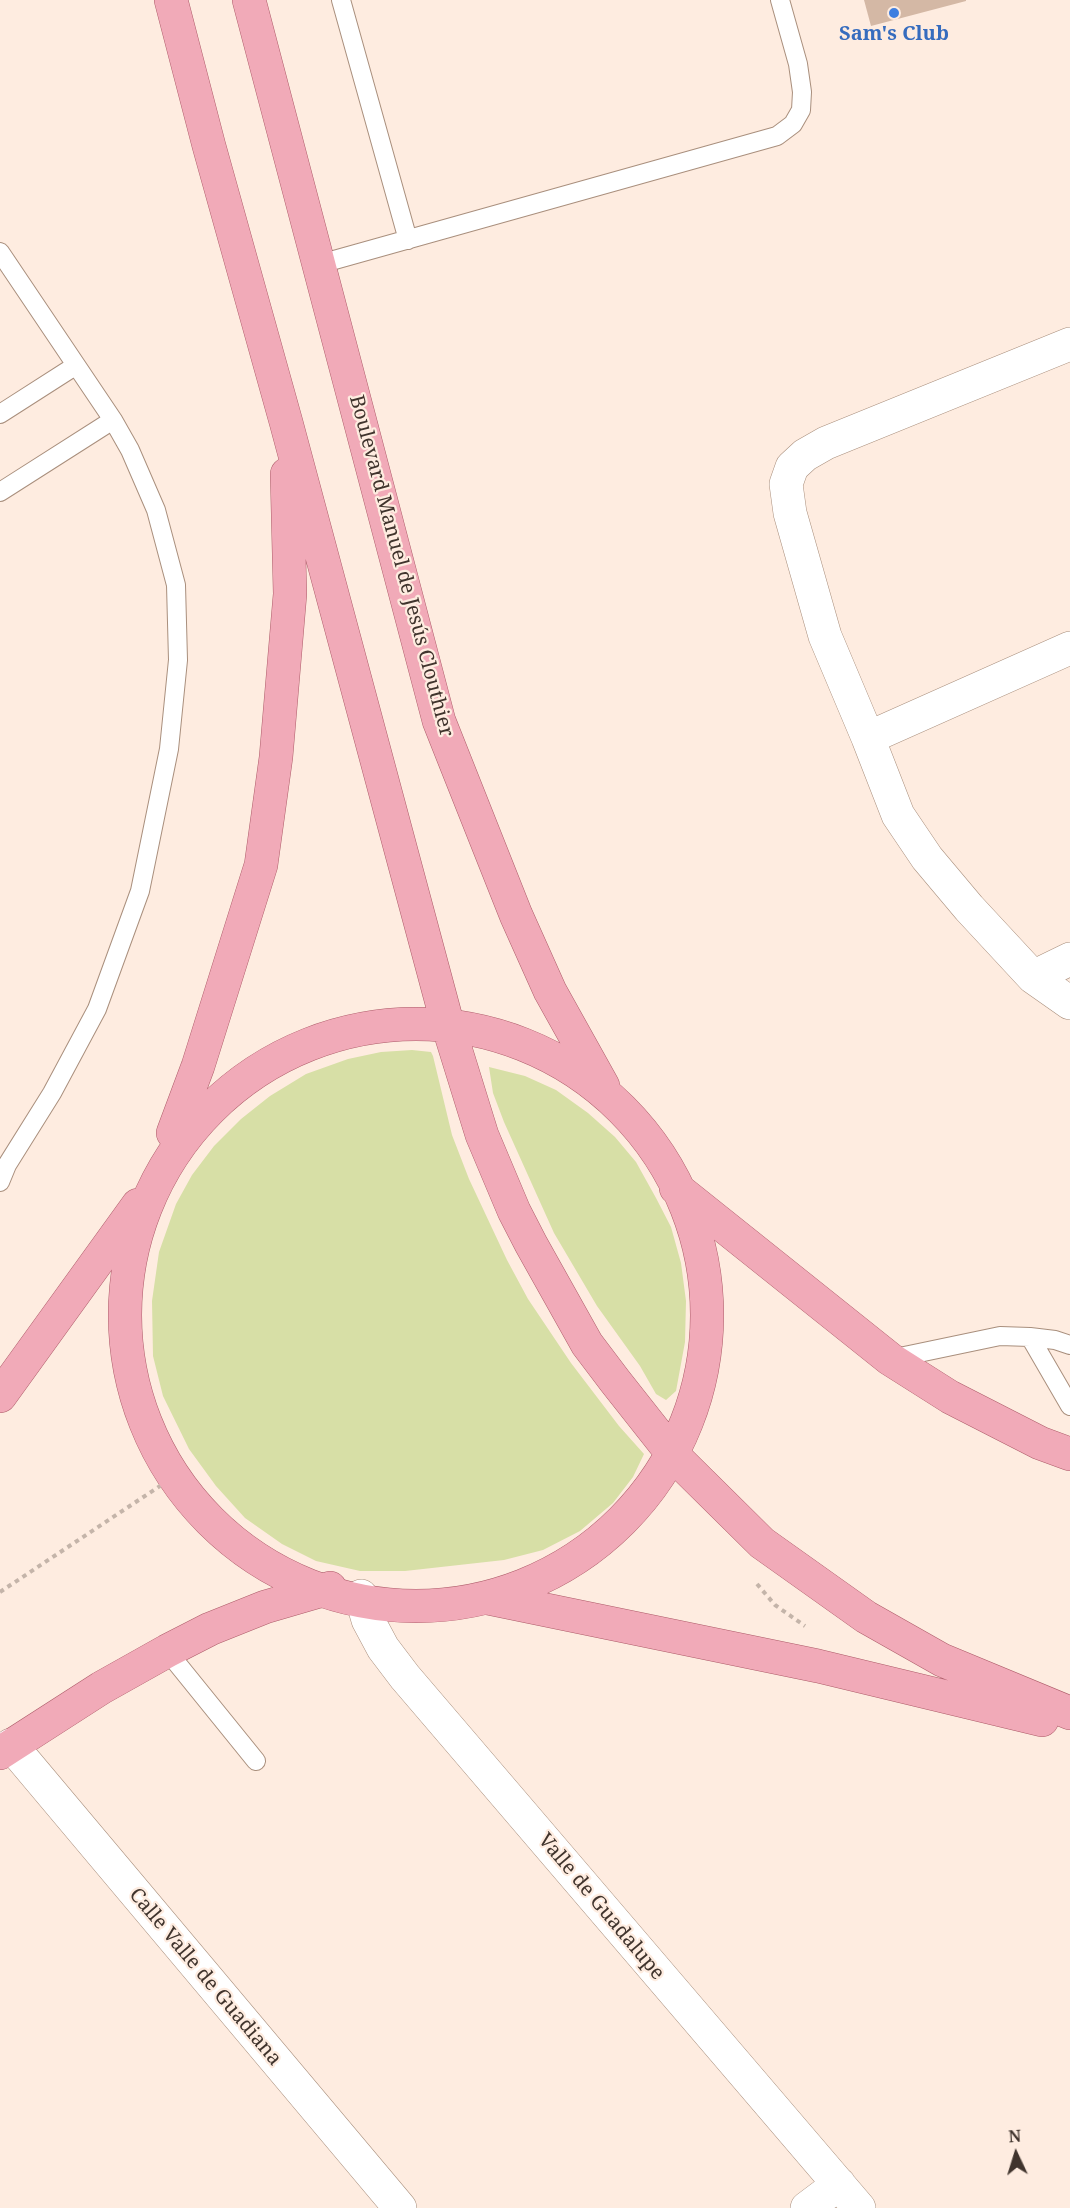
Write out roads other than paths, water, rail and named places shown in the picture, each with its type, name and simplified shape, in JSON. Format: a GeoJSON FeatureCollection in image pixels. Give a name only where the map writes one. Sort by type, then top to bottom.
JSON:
{"type":"FeatureCollection","features":[{"type":"Feature","properties":{"kind":"main road"},"geometry":{"type":"LineString","coordinates":[[171,0],[447,1022],[482,1135],[536,1255],[587,1344],[675,1457],[762,1543],[866,1617],[942,1660],[1070,1713]]}},
{"type":"Feature","properties":{"kind":"main road","name":"Boulevard Manuel de Jesús Clouthier"},"geometry":{"type":"LineString","coordinates":[[249,0],[440,721],[516,915],[550,991],[615,1109]]}},
{"type":"Feature","properties":{"kind":"main road"},"geometry":{"type":"LineString","coordinates":[[161,1166],[198,1066],[261,865],[276,757],[290,594],[286,422]]}},
{"type":"Feature","properties":{"kind":"main road"},"geometry":{"type":"LineString","coordinates":[[4,1390],[144,1196],[161,1166],[199,1113],[250,1074],[307,1045],[370,1028],[447,1022],[516,1040],[552,1055],[570,1067],[615,1109],[636,1133],[668,1182],[689,1225],[697,1249],[706,1319],[706,1376],[702,1408],[694,1433],[635,1511],[602,1542],[567,1567],[531,1584],[472,1595],[396,1601],[346,1592],[256,1558],[199,1510],[172,1478],[149,1434],[135,1393],[128,1339],[127,1292],[144,1196]]}},
{"type":"Feature","properties":{"kind":"main road"},"geometry":{"type":"LineString","coordinates":[[668,1182],[891,1359],[950,1397],[1040,1443],[1070,1454]]}},
{"type":"Feature","properties":{"kind":"main road"},"geometry":{"type":"LineString","coordinates":[[6,1749],[101,1689],[210,1629],[265,1607],[346,1592]]}},
{"type":"Feature","properties":{"kind":"main road"},"geometry":{"type":"LineString","coordinates":[[472,1595],[818,1666],[1070,1727]]}},
{"type":"Feature","properties":{"kind":"street"},"geometry":{"type":"LineString","coordinates":[[1070,344],[826,443],[805,455],[792,467],[786,484],[793,524],[825,636],[898,815],[927,858],[962,900],[1033,977],[1070,1003]]}},
{"type":"Feature","properties":{"kind":"street"},"geometry":{"type":"LineString","coordinates":[[868,738],[1070,648]]}},
{"type":"Feature","properties":{"kind":"street"},"geometry":{"type":"LineString","coordinates":[[1033,977],[1070,959]]}},
{"type":"Feature","properties":{"kind":"street","name":"Valle de Guadalupe"},"geometry":{"type":"LineString","coordinates":[[346,1592],[368,1620],[383,1648],[405,1677],[849,2196]]}},
{"type":"Feature","properties":{"kind":"street","name":"Calle Valle de Guadiana"},"geometry":{"type":"LineString","coordinates":[[6,1749],[400,2208]]}},
{"type":"Feature","properties":{"kind":"street"},"geometry":{"type":"LineString","coordinates":[[807,2208],[849,2196]]}},
{"type":"Feature","properties":{"kind":"lane"},"geometry":{"type":"LineString","coordinates":[[341,0],[408,240]]}},
{"type":"Feature","properties":{"kind":"lane"},"geometry":{"type":"LineString","coordinates":[[320,264],[777,136],[793,124],[801,110],[802,92],[798,64],[780,0]]}},
{"type":"Feature","properties":{"kind":"lane"},"geometry":{"type":"LineString","coordinates":[[0,252],[113,420],[130,450],[156,510],[176,585],[178,660],[170,749],[140,891],[133,912],[96,1009],[52,1093],[2,1167]]}},
{"type":"Feature","properties":{"kind":"lane"},"geometry":{"type":"LineString","coordinates":[[0,414],[75,366]]}},
{"type":"Feature","properties":{"kind":"lane"},"geometry":{"type":"LineString","coordinates":[[0,492],[113,420]]}},
{"type":"Feature","properties":{"kind":"lane"},"geometry":{"type":"LineString","coordinates":[[891,1359],[1000,1336],[1055,1340],[1070,1345]]}},
{"type":"Feature","properties":{"kind":"lane"},"geometry":{"type":"LineString","coordinates":[[1030,1337],[1070,1406]]}},
{"type":"Feature","properties":{"kind":"lane"},"geometry":{"type":"LineString","coordinates":[[167,1651],[256,1761]]}},
{"type":"Feature","properties":{"kind":"place","name":"Sam's Club"},"geometry":{"type":"Point","coordinates":[894,13]}}]}
